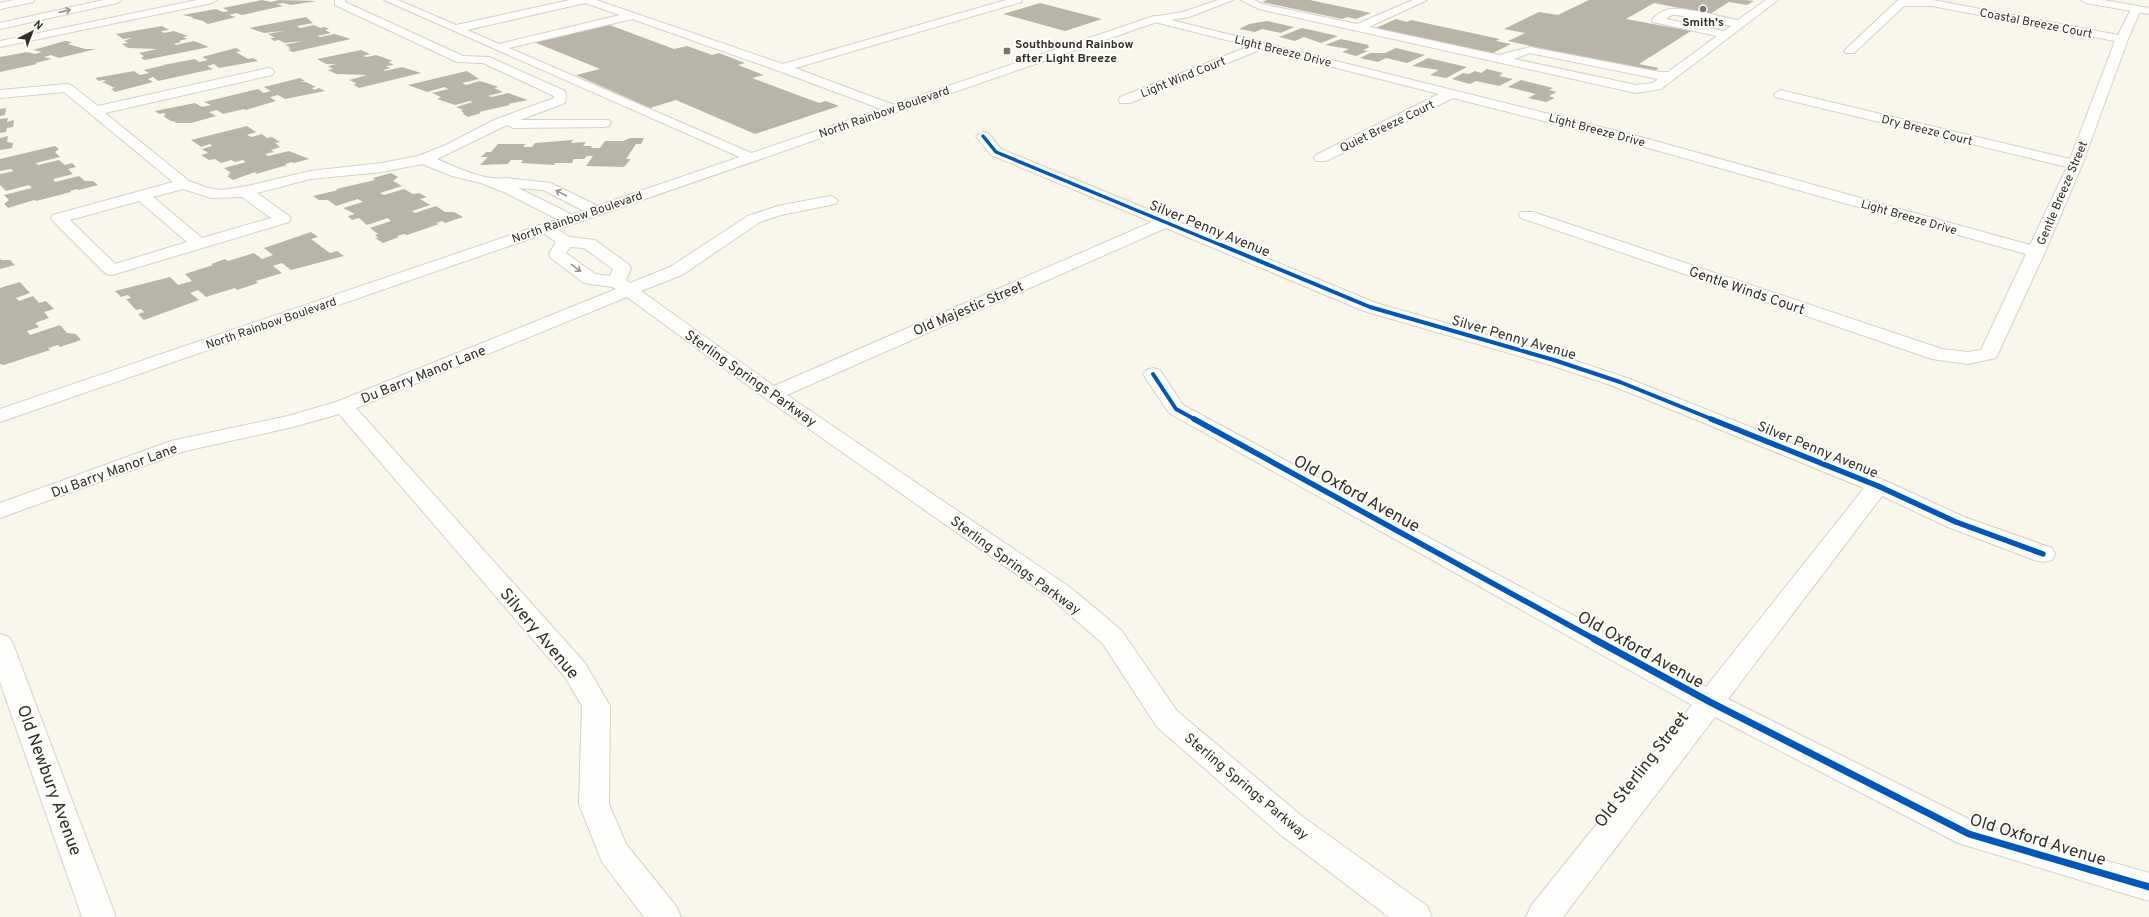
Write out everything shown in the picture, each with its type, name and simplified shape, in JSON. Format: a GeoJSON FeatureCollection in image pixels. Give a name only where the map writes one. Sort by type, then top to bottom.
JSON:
{"type":"FeatureCollection","features":[{"type":"Feature","properties":{"kind":"main road"},"geometry":{"type":"LineString","coordinates":[[0,2],[8,0]]}},
{"type":"Feature","properties":{"kind":"main road"},"geometry":{"type":"LineString","coordinates":[[0,6],[29,0]]}},
{"type":"Feature","properties":{"kind":"main road"},"geometry":{"type":"LineString","coordinates":[[0,26],[117,0]]}},
{"type":"Feature","properties":{"kind":"main road"},"geometry":{"type":"LineString","coordinates":[[0,44],[212,0]]}},
{"type":"Feature","properties":{"kind":"main road"},"geometry":{"type":"LineString","coordinates":[[0,94],[67,88],[184,184],[194,190],[209,194],[245,192],[309,175],[398,165],[423,159],[450,150],[497,124],[555,103],[562,97],[560,94],[484,60],[461,59],[339,3],[340,0]]}},
{"type":"Feature","properties":{"kind":"main road"},"geometry":{"type":"LineString","coordinates":[[389,0],[750,158]]}},
{"type":"Feature","properties":{"kind":"main road"},"geometry":{"type":"LineString","coordinates":[[455,29],[585,0],[783,68],[892,109]]}},
{"type":"Feature","properties":{"kind":"main road"},"geometry":{"type":"LineString","coordinates":[[783,68],[1017,0]]}},
{"type":"Feature","properties":{"kind":"main road","name":"North Rainbow Boulevard"},"geometry":{"type":"LineString","coordinates":[[0,416],[1154,19],[1186,15],[1228,0]]}},
{"type":"Feature","properties":{"kind":"main road"},"geometry":{"type":"LineString","coordinates":[[1246,0],[1259,6],[1636,89],[1657,86],[1773,0]]}},
{"type":"Feature","properties":{"kind":"main road"},"geometry":{"type":"LineString","coordinates":[[1357,28],[1422,0]]}},
{"type":"Feature","properties":{"kind":"main road"},"geometry":{"type":"LineString","coordinates":[[2086,0],[2143,10]]}},
{"type":"Feature","properties":{"kind":"main road","name":"Coastal Breeze Court"},"geometry":{"type":"LineString","coordinates":[[1850,51],[1901,3],[1914,2],[1932,3],[2122,39]]}},
{"type":"Feature","properties":{"kind":"main road","name":"North Rainbow Boulevard"},"geometry":{"type":"LineString","coordinates":[[1154,19],[1162,10],[1176,5]]}},
{"type":"Feature","properties":{"kind":"main road","name":"Gentle Breeze Street"},"geometry":{"type":"LineString","coordinates":[[1968,358],[1989,354],[2037,252],[2075,165],[2122,39],[2143,10]]}},
{"type":"Feature","properties":{"kind":"main road"},"geometry":{"type":"LineString","coordinates":[[1725,35],[1657,20],[1670,12],[1677,12],[1740,24]]}},
{"type":"Feature","properties":{"kind":"main road"},"geometry":{"type":"LineString","coordinates":[[500,49],[503,46],[633,16]]}},
{"type":"Feature","properties":{"kind":"main road","name":"Light Breeze Drive"},"geometry":{"type":"LineString","coordinates":[[1154,19],[1263,45],[1632,139],[2037,252]]}},
{"type":"Feature","properties":{"kind":"main road","name":"Light Wind Court"},"geometry":{"type":"LineString","coordinates":[[1125,100],[1263,45]]}},
{"type":"Feature","properties":{"kind":"main road"},"geometry":{"type":"LineString","coordinates":[[1496,59],[1506,59],[1522,50],[1530,50],[1660,76],[1670,76]]}},
{"type":"Feature","properties":{"kind":"main road"},"geometry":{"type":"LineString","coordinates":[[95,111],[268,72]]}},
{"type":"Feature","properties":{"kind":"main road","name":"Quiet Breeze Court"},"geometry":{"type":"LineString","coordinates":[[1321,158],[1452,93]]}},
{"type":"Feature","properties":{"kind":"main road","name":"Dry Breeze Court"},"geometry":{"type":"LineString","coordinates":[[1780,94],[2075,165]]}},
{"type":"Feature","properties":{"kind":"main road"},"geometry":{"type":"LineString","coordinates":[[497,124],[604,123]]}},
{"type":"Feature","properties":{"kind":"main road","name":"Silver Penny Avenue"},"geometry":{"type":"LineString","coordinates":[[983,136],[996,152],[1164,223],[1370,307],[1554,360],[1620,382],[1878,486],[1956,522],[2043,554]]}},
{"type":"Feature","properties":{"kind":"main road"},"geometry":{"type":"LineString","coordinates":[[423,159],[457,173],[486,180],[546,186],[596,211]]}},
{"type":"Feature","properties":{"kind":"main road"},"geometry":{"type":"LineString","coordinates":[[486,180],[511,190],[571,220]]}},
{"type":"Feature","properties":{"kind":"main road"},"geometry":{"type":"LineString","coordinates":[[184,184],[58,218],[112,270],[283,219],[245,192]]}},
{"type":"Feature","properties":{"kind":"main road"},"geometry":{"type":"LineString","coordinates":[[141,196],[199,244]]}},
{"type":"Feature","properties":{"kind":"main road","name":"Du Barry Manor Lane"},"geometry":{"type":"LineString","coordinates":[[0,511],[179,446],[293,421],[343,406],[623,286],[676,271],[701,256],[732,232],[754,219],[778,211],[830,202]]}},
{"type":"Feature","properties":{"kind":"main road","name":"Gentle Winds Court"},"geometry":{"type":"LineString","coordinates":[[1527,215],[1939,355],[1968,358]]}},
{"type":"Feature","properties":{"kind":"main road","name":"Old Majestic Street"},"geometry":{"type":"LineString","coordinates":[[772,394],[1164,223]]}},
{"type":"Feature","properties":{"kind":"main road"},"geometry":{"type":"LineString","coordinates":[[545,228],[565,242],[590,244],[622,268],[623,286]]}},
{"type":"Feature","properties":{"kind":"main road","name":"Sterling Springs Parkway"},"geometry":{"type":"LineString","coordinates":[[565,242],[557,254],[590,279],[623,286],[772,394],[1062,594],[1112,637],[1167,719],[1292,826],[1415,917]]}},
{"type":"Feature","properties":{"kind":"main road","name":"Old Oxford Avenue"},"geometry":{"type":"LineString","coordinates":[[1153,374],[1176,409],[1710,702],[1969,834],[2149,887]]}},
{"type":"Feature","properties":{"kind":"main road","name":"Silvery Avenue"},"geometry":{"type":"LineString","coordinates":[[343,406],[575,670],[596,706],[594,804],[613,852],[664,917]]}},
{"type":"Feature","properties":{"kind":"main road","name":"Old Sterling Street"},"geometry":{"type":"LineString","coordinates":[[1543,917],[1878,486]]}},
{"type":"Feature","properties":{"kind":"main road","name":"Old Newbury Avenue"},"geometry":{"type":"LineString","coordinates":[[0,644],[99,917]]}},
{"type":"Feature","properties":{"kind":"building"},"geometry":{"type":"Polygon","coordinates":[[[262,0],[271,2],[279,0],[317,1],[291,5],[283,3],[277,4],[283,6],[242,15],[236,13],[229,15],[236,17],[208,24],[191,18],[194,17],[183,15],[216,9],[223,12],[229,11],[223,8],[262,0]]]}},
{"type":"Feature","properties":{"kind":"building"},"geometry":{"type":"Polygon","coordinates":[[[1267,0],[1310,0],[1371,13],[1356,19],[1347,17],[1342,19],[1262,2],[1267,0]]]}},
{"type":"Feature","properties":{"kind":"building"},"geometry":{"type":"Polygon","coordinates":[[[1589,0],[1754,1],[1747,5],[1729,2],[1710,14],[1654,3],[1626,19],[1691,31],[1639,64],[1659,68],[1652,73],[1508,41],[1525,33],[1504,29],[1539,12],[1558,15],[1589,0]]]}},
{"type":"Feature","properties":{"kind":"building"},"geometry":{"type":"Polygon","coordinates":[[[1040,3],[1102,19],[1065,31],[1003,14],[1040,3]]]}},
{"type":"Feature","properties":{"kind":"building"},"geometry":{"type":"Polygon","coordinates":[[[306,17],[313,23],[297,26],[300,28],[314,25],[320,28],[325,27],[329,29],[325,30],[331,33],[317,36],[320,37],[335,34],[351,39],[293,52],[288,50],[291,49],[288,48],[290,47],[285,45],[302,41],[285,43],[279,40],[274,41],[270,38],[275,38],[268,34],[283,31],[264,33],[249,28],[306,17]]]}},
{"type":"Feature","properties":{"kind":"building"},"geometry":{"type":"Polygon","coordinates":[[[1396,19],[1407,22],[1411,20],[1500,39],[1496,41],[1511,44],[1491,54],[1376,28],[1396,19]]]}},
{"type":"Feature","properties":{"kind":"building"},"geometry":{"type":"Polygon","coordinates":[[[1267,21],[1294,27],[1281,33],[1262,29],[1255,32],[1239,29],[1249,24],[1267,21]]]}},
{"type":"Feature","properties":{"kind":"building"},"geometry":{"type":"Polygon","coordinates":[[[607,24],[674,49],[687,46],[712,55],[719,53],[745,63],[738,65],[764,75],[752,78],[819,103],[826,101],[839,106],[755,134],[676,100],[650,108],[576,75],[600,69],[534,42],[607,24]]]}},
{"type":"Feature","properties":{"kind":"building"},"geometry":{"type":"Polygon","coordinates":[[[162,26],[169,30],[161,31],[164,33],[174,31],[188,36],[183,37],[187,39],[174,44],[176,45],[194,41],[209,47],[145,60],[141,58],[144,56],[139,53],[157,49],[128,48],[122,44],[128,43],[124,41],[132,38],[123,39],[116,34],[162,26]]]}},
{"type":"Feature","properties":{"kind":"building"},"geometry":{"type":"Polygon","coordinates":[[[1302,28],[1338,36],[1321,43],[1304,37],[1295,41],[1279,37],[1302,28]]]}},
{"type":"Feature","properties":{"kind":"building"},"geometry":{"type":"Polygon","coordinates":[[[1341,39],[1369,45],[1367,46],[1370,47],[1363,50],[1368,51],[1356,56],[1342,52],[1349,49],[1325,45],[1341,39]]]}},
{"type":"Feature","properties":{"kind":"building"},"geometry":{"type":"Polygon","coordinates":[[[65,41],[72,42],[68,44],[85,49],[96,49],[59,58],[51,55],[44,57],[52,59],[35,63],[37,64],[0,72],[0,57],[27,52],[35,54],[42,52],[33,50],[65,41]]]}},
{"type":"Feature","properties":{"kind":"building"},"geometry":{"type":"Polygon","coordinates":[[[236,48],[241,51],[236,52],[248,59],[253,58],[258,61],[219,68],[214,64],[207,66],[213,69],[158,81],[153,77],[148,79],[153,82],[115,92],[111,89],[115,88],[102,82],[106,81],[99,81],[95,78],[134,71],[140,75],[149,73],[144,70],[165,65],[163,65],[195,59],[199,62],[208,60],[202,57],[236,48]]]}},
{"type":"Feature","properties":{"kind":"building"},"geometry":{"type":"Polygon","coordinates":[[[1396,48],[1425,55],[1407,63],[1386,58],[1378,62],[1360,58],[1370,53],[1385,53],[1396,48]]]}},
{"type":"Feature","properties":{"kind":"building"},"geometry":{"type":"Polygon","coordinates":[[[361,50],[370,54],[363,56],[367,57],[376,55],[393,61],[388,62],[394,65],[386,66],[390,68],[383,70],[385,71],[402,67],[421,73],[359,88],[354,85],[356,83],[349,80],[367,75],[336,74],[328,70],[333,69],[328,66],[336,64],[326,64],[317,59],[361,50]]]}},
{"type":"Feature","properties":{"kind":"building"},"geometry":{"type":"Polygon","coordinates":[[[1428,58],[1467,67],[1446,78],[1430,75],[1439,70],[1412,66],[1428,58]]]}},
{"type":"Feature","properties":{"kind":"building"},"geometry":{"type":"Polygon","coordinates":[[[1487,69],[1503,73],[1499,76],[1513,79],[1499,86],[1476,81],[1470,84],[1452,79],[1463,73],[1469,74],[1475,71],[1481,73],[1487,69]]]}},
{"type":"Feature","properties":{"kind":"building"},"geometry":{"type":"Polygon","coordinates":[[[467,71],[479,79],[462,83],[466,85],[480,81],[499,87],[494,88],[503,92],[488,96],[492,97],[508,93],[528,100],[479,112],[481,113],[468,117],[462,113],[464,113],[461,111],[463,110],[456,107],[473,102],[470,101],[455,105],[437,99],[441,97],[432,93],[448,89],[445,87],[427,92],[408,85],[467,71]]]}},
{"type":"Feature","properties":{"kind":"building"},"geometry":{"type":"Polygon","coordinates":[[[300,78],[305,81],[300,82],[306,82],[316,87],[312,88],[314,90],[319,88],[325,91],[285,99],[278,95],[270,97],[276,101],[246,110],[244,109],[223,114],[217,110],[209,112],[216,116],[191,123],[174,123],[177,122],[171,121],[163,116],[166,115],[164,113],[159,114],[155,111],[195,103],[202,107],[211,105],[204,102],[258,89],[264,93],[271,91],[264,87],[300,78]]]}},
{"type":"Feature","properties":{"kind":"building"},"geometry":{"type":"Polygon","coordinates":[[[1521,80],[1553,88],[1549,90],[1557,92],[1549,96],[1555,98],[1546,102],[1528,98],[1536,94],[1508,87],[1521,80]]]}},
{"type":"Feature","properties":{"kind":"building"},"geometry":{"type":"Polygon","coordinates":[[[6,108],[5,115],[0,116],[0,109],[6,108]]]}},
{"type":"Feature","properties":{"kind":"building"},"geometry":{"type":"Polygon","coordinates":[[[8,118],[7,122],[14,120],[13,127],[7,128],[6,132],[0,133],[0,119],[8,118]]]}},
{"type":"Feature","properties":{"kind":"building"},"geometry":{"type":"Polygon","coordinates":[[[247,126],[256,132],[247,135],[251,137],[262,134],[267,138],[272,137],[280,142],[275,143],[280,147],[271,150],[274,152],[265,154],[268,156],[289,151],[309,159],[294,163],[292,162],[285,164],[287,165],[256,174],[255,172],[233,180],[227,176],[231,173],[224,168],[246,162],[243,160],[235,162],[231,160],[221,163],[215,159],[209,160],[201,155],[208,153],[202,149],[212,146],[210,144],[201,147],[191,140],[247,126]]]}},
{"type":"Feature","properties":{"kind":"building"},"geometry":{"type":"Polygon","coordinates":[[[8,136],[7,142],[13,143],[12,148],[0,150],[0,138],[8,136]]]}},
{"type":"Feature","properties":{"kind":"building"},"geometry":{"type":"Polygon","coordinates":[[[630,138],[644,138],[641,144],[636,144],[626,159],[631,159],[624,167],[586,166],[593,156],[587,156],[584,159],[574,159],[572,163],[555,163],[554,165],[521,163],[523,160],[511,160],[508,164],[480,165],[488,157],[481,157],[486,152],[491,152],[498,144],[526,144],[523,147],[532,147],[535,143],[573,140],[571,143],[586,142],[583,146],[600,148],[605,141],[623,141],[630,138]]]}},
{"type":"Feature","properties":{"kind":"building"},"geometry":{"type":"Polygon","coordinates":[[[55,146],[59,149],[55,152],[60,157],[36,163],[38,165],[59,160],[65,165],[72,163],[76,167],[68,169],[73,174],[53,179],[55,182],[79,176],[85,181],[93,181],[98,185],[79,190],[77,189],[70,191],[71,192],[36,201],[34,200],[8,208],[4,204],[9,200],[4,195],[32,188],[29,185],[6,191],[0,185],[0,174],[14,171],[11,169],[0,171],[0,159],[55,146]]]}},
{"type":"Feature","properties":{"kind":"building"},"geometry":{"type":"Polygon","coordinates":[[[391,173],[398,177],[393,181],[402,186],[380,193],[384,195],[404,189],[413,194],[419,193],[427,197],[420,199],[430,205],[412,211],[415,213],[436,206],[445,212],[454,212],[463,217],[445,223],[442,221],[436,223],[439,224],[407,235],[404,234],[397,236],[399,237],[383,243],[375,238],[378,238],[375,235],[378,234],[370,228],[391,221],[388,218],[367,225],[359,218],[352,220],[348,216],[355,214],[343,208],[363,202],[358,199],[336,206],[328,200],[319,200],[313,196],[375,180],[373,178],[391,173]]]}},
{"type":"Feature","properties":{"kind":"building"},"geometry":{"type":"Polygon","coordinates":[[[311,232],[318,237],[311,239],[330,253],[337,251],[344,256],[291,270],[282,263],[273,266],[282,273],[256,281],[258,283],[237,290],[235,288],[206,297],[198,290],[190,293],[199,300],[144,320],[138,314],[144,312],[141,309],[136,310],[126,299],[131,298],[128,295],[121,297],[115,291],[170,277],[178,285],[192,281],[185,274],[213,265],[211,264],[225,259],[228,261],[254,253],[262,259],[273,255],[264,248],[311,232]]]}},
{"type":"Feature","properties":{"kind":"building"},"geometry":{"type":"Polygon","coordinates":[[[0,258],[1,260],[10,260],[15,265],[0,269],[0,258]]]}},
{"type":"Feature","properties":{"kind":"building"},"geometry":{"type":"Polygon","coordinates":[[[20,282],[30,293],[16,298],[19,301],[33,296],[39,303],[46,301],[54,309],[44,312],[49,318],[35,323],[39,327],[27,331],[30,335],[60,325],[67,333],[76,334],[81,340],[60,347],[58,345],[48,348],[50,350],[4,365],[0,364],[0,288],[20,282]]]}},
{"type":"Feature","properties":{"kind":"cycle path"},"geometry":{"type":"LineString","coordinates":[[983,136],[996,152],[1370,307],[1554,360],[1620,382],[1878,486],[1956,522],[2043,554]]}},
{"type":"Feature","properties":{"kind":"cycle path"},"geometry":{"type":"LineString","coordinates":[[1153,374],[1176,409],[1710,702],[1969,834],[2149,887]]}},
{"type":"Feature","properties":{"kind":"place","name":"Smith's"},"geometry":{"type":"Point","coordinates":[1703,9]}},
{"type":"Feature","properties":{"kind":"place","name":"Southbound Rainbow after Light Breeze"},"geometry":{"type":"Point","coordinates":[1007,51]}}]}
